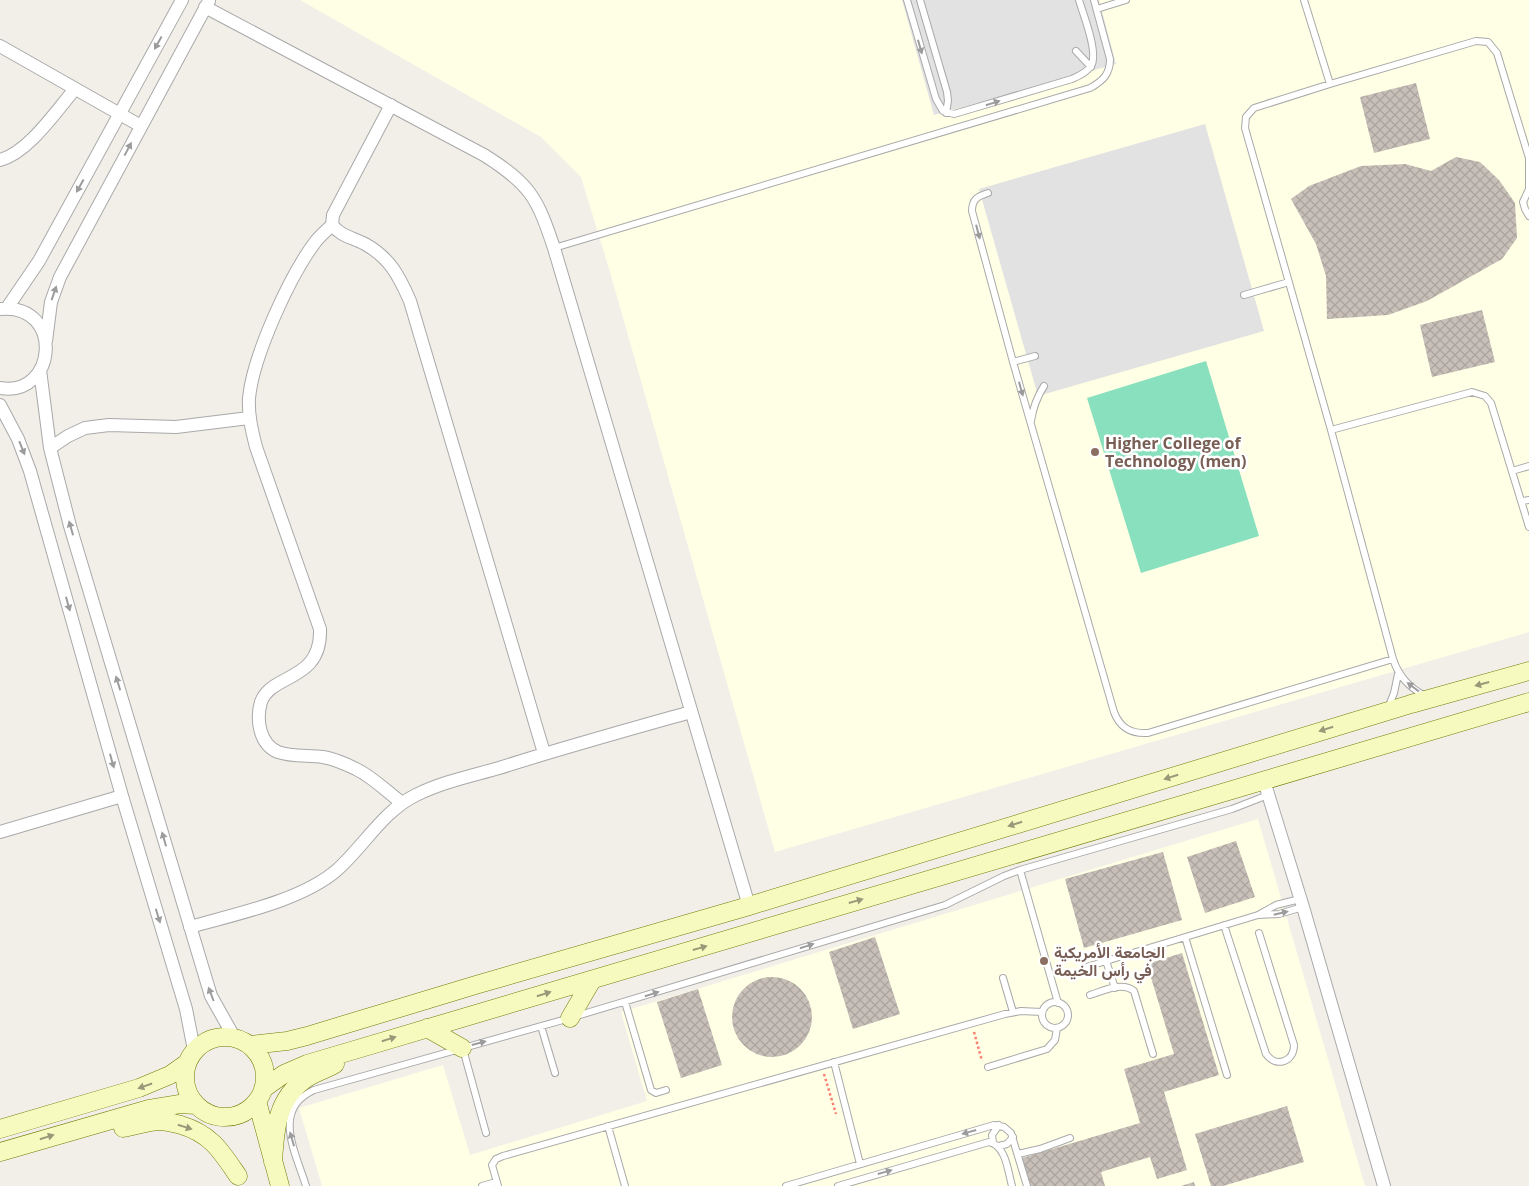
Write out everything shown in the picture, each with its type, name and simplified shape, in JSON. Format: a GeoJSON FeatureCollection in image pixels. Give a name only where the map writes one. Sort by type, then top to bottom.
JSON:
{"type":"FeatureCollection","features":[{"type":"Feature","properties":{"kind":"main road"},"geometry":{"type":"LineString","coordinates":[[251,1046],[287,1042],[749,906],[1430,698],[1529,671]]}},
{"type":"Feature","properties":{"kind":"main road"},"geometry":{"type":"LineString","coordinates":[[0,1152],[68,1131],[165,1106],[180,1104],[202,1109],[220,1117],[234,1116],[247,1111],[274,1079],[295,1068],[592,980],[1266,788],[1529,702]]}},
{"type":"Feature","properties":{"kind":"main road"},"geometry":{"type":"LineString","coordinates":[[570,1018],[592,980]]}},
{"type":"Feature","properties":{"kind":"main road"},"geometry":{"type":"LineString","coordinates":[[427,1028],[462,1048]]}},
{"type":"Feature","properties":{"kind":"main road"},"geometry":{"type":"LineString","coordinates":[[0,1128],[139,1088],[170,1075],[191,1057],[203,1043],[212,1038],[234,1037],[251,1046],[259,1054],[264,1066],[265,1078],[260,1095],[273,1162],[280,1186]]}},
{"type":"Feature","properties":{"kind":"main road"},"geometry":{"type":"LineString","coordinates":[[273,1162],[276,1120],[292,1090],[304,1080],[333,1065],[355,1050]]}},
{"type":"Feature","properties":{"kind":"main road"},"geometry":{"type":"LineString","coordinates":[[191,1057],[184,1074],[185,1086],[189,1096],[225,1138],[240,1181]]}},
{"type":"Feature","properties":{"kind":"main road"},"geometry":{"type":"LineString","coordinates":[[68,1131],[97,1133],[144,1123],[171,1122],[206,1135],[217,1145],[240,1181]]}},
{"type":"Feature","properties":{"kind":"street"},"geometry":{"type":"LineString","coordinates":[[46,341],[43,331],[37,322],[28,314],[18,310],[3,308],[39,261],[182,0]]}},
{"type":"Feature","properties":{"kind":"street"},"geometry":{"type":"LineString","coordinates":[[0,388],[17,387],[30,381],[40,370],[46,356],[51,302],[60,277],[207,4],[484,155],[513,174],[532,194],[540,208],[554,248],[749,906]]}},
{"type":"Feature","properties":{"kind":"street"},"geometry":{"type":"LineString","coordinates":[[0,46],[141,126]]}},
{"type":"Feature","properties":{"kind":"street"},"geometry":{"type":"LineString","coordinates":[[0,160],[13,154],[33,137],[75,89]]}},
{"type":"Feature","properties":{"kind":"street"},"geometry":{"type":"LineString","coordinates":[[391,106],[333,215],[332,225],[316,241],[295,274],[277,312],[259,355],[253,377],[249,398],[249,418],[256,447],[320,630],[320,639],[314,658],[291,678],[267,692],[262,700],[259,714],[262,736],[277,752],[326,758],[356,769],[402,803]]}},
{"type":"Feature","properties":{"kind":"street"},"geometry":{"type":"LineString","coordinates":[[332,225],[339,233],[365,244],[385,258],[400,277],[410,301],[544,753]]}},
{"type":"Feature","properties":{"kind":"street"},"geometry":{"type":"LineString","coordinates":[[40,370],[50,448],[70,526],[211,996],[234,1037]]}},
{"type":"Feature","properties":{"kind":"street"},"geometry":{"type":"LineString","coordinates":[[0,405],[18,439],[28,464],[122,796],[186,1009],[191,1057]]}},
{"type":"Feature","properties":{"kind":"street"},"geometry":{"type":"LineString","coordinates":[[50,448],[85,428],[109,425],[176,428],[249,418]]}},
{"type":"Feature","properties":{"kind":"street"},"geometry":{"type":"LineString","coordinates":[[190,927],[278,901],[324,879],[356,851],[388,815],[402,803],[428,790],[544,753],[691,712]]}},
{"type":"Feature","properties":{"kind":"street"},"geometry":{"type":"LineString","coordinates":[[1266,788],[1384,1186]]}},
{"type":"Feature","properties":{"kind":"street"},"geometry":{"type":"LineString","coordinates":[[0,832],[122,796]]}},
{"type":"Feature","properties":{"kind":"lane"},"geometry":{"type":"LineString","coordinates":[[907,0],[936,99],[946,113],[959,113],[1072,79],[1080,76],[1091,67],[1093,52],[1078,0]]}},
{"type":"Feature","properties":{"kind":"lane"},"geometry":{"type":"LineString","coordinates":[[920,0],[946,92],[948,101],[946,113]]}},
{"type":"Feature","properties":{"kind":"lane"},"geometry":{"type":"LineString","coordinates":[[554,248],[1090,88],[1106,76],[1110,68],[1110,60],[1094,0]]}},
{"type":"Feature","properties":{"kind":"lane"},"geometry":{"type":"LineString","coordinates":[[1097,9],[1126,0]]}},
{"type":"Feature","properties":{"kind":"lane"},"geometry":{"type":"LineString","coordinates":[[1304,0],[1330,84]]}},
{"type":"Feature","properties":{"kind":"lane"},"geometry":{"type":"LineString","coordinates":[[1430,698],[1412,689],[1398,674],[1393,659],[1331,430],[1245,128],[1246,116],[1254,108],[1330,84],[1476,41],[1488,42],[1497,53],[1529,158],[1529,190],[1524,202],[1529,216]]}},
{"type":"Feature","properties":{"kind":"lane"},"geometry":{"type":"LineString","coordinates":[[1076,51],[1091,67]]}},
{"type":"Feature","properties":{"kind":"lane"},"geometry":{"type":"LineString","coordinates":[[988,193],[978,196],[974,200],[972,210],[1013,362],[1114,712],[1117,720],[1123,727],[1130,732],[1148,733],[1393,659]]}},
{"type":"Feature","properties":{"kind":"lane"},"geometry":{"type":"LineString","coordinates":[[1244,295],[1289,282]]}},
{"type":"Feature","properties":{"kind":"lane"},"geometry":{"type":"LineString","coordinates":[[1013,362],[1035,356]]}},
{"type":"Feature","properties":{"kind":"lane"},"geometry":{"type":"LineString","coordinates":[[1031,424],[1034,404],[1044,386]]}},
{"type":"Feature","properties":{"kind":"lane"},"geometry":{"type":"LineString","coordinates":[[1331,430],[1472,392],[1485,396],[1491,403],[1529,527]]}},
{"type":"Feature","properties":{"kind":"lane"},"geometry":{"type":"LineString","coordinates":[[1512,471],[1529,466]]}},
{"type":"Feature","properties":{"kind":"lane"},"geometry":{"type":"LineString","coordinates":[[1522,502],[1529,500]]}},
{"type":"Feature","properties":{"kind":"lane"},"geometry":{"type":"LineString","coordinates":[[1387,711],[1394,693],[1398,674]]}},
{"type":"Feature","properties":{"kind":"lane"},"geometry":{"type":"LineString","coordinates":[[306,1186],[289,1128],[291,1112],[300,1098],[314,1090],[625,1002],[945,905],[1020,870],[1232,809],[1266,788]]}},
{"type":"Feature","properties":{"kind":"lane"},"geometry":{"type":"LineString","coordinates":[[1020,870],[1058,1003],[1066,1009],[1068,1014],[1065,1023],[1052,1028],[1044,1022],[1042,1012],[1048,1004],[1058,1003]]}},
{"type":"Feature","properties":{"kind":"lane"},"geometry":{"type":"LineString","coordinates":[[1082,968],[1258,915],[1278,914],[1301,903]]}},
{"type":"Feature","properties":{"kind":"lane"},"geometry":{"type":"LineString","coordinates":[[1224,925],[1266,1054],[1272,1061],[1282,1062],[1290,1058],[1294,1045],[1259,933]]}},
{"type":"Feature","properties":{"kind":"lane"},"geometry":{"type":"LineString","coordinates":[[1185,937],[1226,1075]]}},
{"type":"Feature","properties":{"kind":"lane"},"geometry":{"type":"LineString","coordinates":[[1106,961],[1115,988]]}},
{"type":"Feature","properties":{"kind":"lane"},"geometry":{"type":"LineString","coordinates":[[1003,978],[1013,1012]]}},
{"type":"Feature","properties":{"kind":"lane"},"geometry":{"type":"LineString","coordinates":[[1090,996],[1115,988],[1128,987],[1134,991],[1153,1054]]}},
{"type":"Feature","properties":{"kind":"lane"},"geometry":{"type":"LineString","coordinates":[[625,1002],[652,1090],[656,1093],[666,1090]]}},
{"type":"Feature","properties":{"kind":"lane"},"geometry":{"type":"LineString","coordinates":[[482,1186],[497,1184],[492,1165],[499,1157],[971,1023],[1013,1012],[1042,1012]]}},
{"type":"Feature","properties":{"kind":"lane"},"geometry":{"type":"LineString","coordinates":[[541,1026],[555,1073]]}},
{"type":"Feature","properties":{"kind":"lane"},"geometry":{"type":"LineString","coordinates":[[988,1067],[1048,1049],[1055,1040],[1056,1028]]}},
{"type":"Feature","properties":{"kind":"lane"},"geometry":{"type":"LineString","coordinates":[[462,1048],[486,1133]]}},
{"type":"Feature","properties":{"kind":"lane"},"geometry":{"type":"LineString","coordinates":[[834,1062],[860,1164]]}},
{"type":"Feature","properties":{"kind":"lane"},"geometry":{"type":"LineString","coordinates":[[999,1125],[992,1134],[1012,1186]]}},
{"type":"Feature","properties":{"kind":"lane"},"geometry":{"type":"LineString","coordinates":[[786,1186],[981,1128],[999,1125],[1008,1130],[1013,1138],[1028,1186]]}},
{"type":"Feature","properties":{"kind":"lane"},"geometry":{"type":"LineString","coordinates":[[608,1126],[626,1186]]}},
{"type":"Feature","properties":{"kind":"lane"},"geometry":{"type":"LineString","coordinates":[[838,1186],[985,1142],[1007,1144],[1013,1138]]}},
{"type":"Feature","properties":{"kind":"lane"},"geometry":{"type":"LineString","coordinates":[[1018,1154],[1040,1149],[1070,1138]]}},
{"type":"Feature","properties":{"kind":"path"},"geometry":{"type":"LineString","coordinates":[[971,1023],[984,1068],[988,1067]]}},
{"type":"Feature","properties":{"kind":"path"},"geometry":{"type":"LineString","coordinates":[[824,1072],[837,1120]]}},
{"type":"Feature","properties":{"kind":"shaded area","name":"Higher College of Technology (men)"},"geometry":{"type":"Polygon","coordinates":[[[300,0],[1529,0],[1529,632],[775,852],[610,272],[581,177],[541,137],[300,0]]]}},
{"type":"Feature","properties":{"kind":"shaded area"},"geometry":{"type":"Polygon","coordinates":[[[902,0],[1099,0],[1116,64],[934,115],[902,0]]]}},
{"type":"Feature","properties":{"kind":"shaded area"},"geometry":{"type":"Polygon","coordinates":[[[1205,124],[1264,331],[1038,396],[979,189],[1205,124]]]}},
{"type":"Feature","properties":{"kind":"shaded area","name":"الجامعة الأمريكية في رأس الخيمة"},"geometry":{"type":"Polygon","coordinates":[[[1258,819],[1365,1186],[322,1186],[299,1108],[443,1065],[470,1155],[647,1101],[621,1012],[1258,819]]]}},
{"type":"Feature","properties":{"kind":"green space"},"geometry":{"type":"Polygon","coordinates":[[[1206,361],[1259,536],[1141,573],[1087,398],[1206,361]]]}},
{"type":"Feature","properties":{"kind":"building"},"geometry":{"type":"Polygon","coordinates":[[[1416,83],[1430,139],[1374,153],[1360,97],[1416,83]]]}},
{"type":"Feature","properties":{"kind":"building"},"geometry":{"type":"Polygon","coordinates":[[[1456,157],[1480,162],[1499,180],[1515,203],[1517,238],[1502,259],[1427,301],[1388,315],[1327,319],[1326,276],[1316,244],[1291,199],[1309,186],[1361,166],[1405,164],[1431,171],[1456,157]]]}},
{"type":"Feature","properties":{"kind":"building"},"geometry":{"type":"Polygon","coordinates":[[[1482,310],[1495,362],[1432,377],[1420,325],[1482,310]]]}},
{"type":"Feature","properties":{"kind":"building"},"geometry":{"type":"Polygon","coordinates":[[[1236,841],[1255,897],[1205,913],[1187,857],[1236,841]]]}},
{"type":"Feature","properties":{"kind":"building"},"geometry":{"type":"Polygon","coordinates":[[[1163,852],[1182,920],[1084,948],[1065,879],[1163,852]]]}},
{"type":"Feature","properties":{"kind":"building"},"geometry":{"type":"Polygon","coordinates":[[[875,937],[900,1014],[853,1029],[829,952],[875,937]]]}},
{"type":"Feature","properties":{"kind":"building"},"geometry":{"type":"Polygon","coordinates":[[[1182,953],[1219,1075],[1164,1092],[1187,1170],[1157,1179],[1150,1157],[1101,1172],[1105,1186],[1031,1186],[1022,1158],[1140,1123],[1124,1069],[1174,1054],[1147,964],[1182,953]]]}},
{"type":"Feature","properties":{"kind":"building"},"geometry":{"type":"Polygon","coordinates":[[[772,977],[787,980],[800,989],[809,1002],[812,1017],[809,1032],[800,1045],[787,1054],[772,1057],[757,1054],[744,1045],[735,1032],[732,1017],[735,1002],[744,989],[757,980],[772,977]]]}},
{"type":"Feature","properties":{"kind":"building"},"geometry":{"type":"Polygon","coordinates":[[[698,989],[722,1065],[681,1078],[657,1002],[698,989]]]}},
{"type":"Feature","properties":{"kind":"building"},"geometry":{"type":"Polygon","coordinates":[[[1287,1106],[1304,1162],[1223,1186],[1211,1186],[1195,1134],[1287,1106]]]}},
{"type":"Feature","properties":{"kind":"building"},"geometry":{"type":"Polygon","coordinates":[[[1194,1182],[1195,1186],[1181,1186],[1194,1182]]]}},
{"type":"Feature","properties":{"kind":"place","name":"Higher College of Technology (men)"},"geometry":{"type":"Point","coordinates":[1095,452]}},
{"type":"Feature","properties":{"kind":"place","name":"الجامعة الأمريكية في رأس الخيمة"},"geometry":{"type":"Point","coordinates":[1044,961]}}]}
